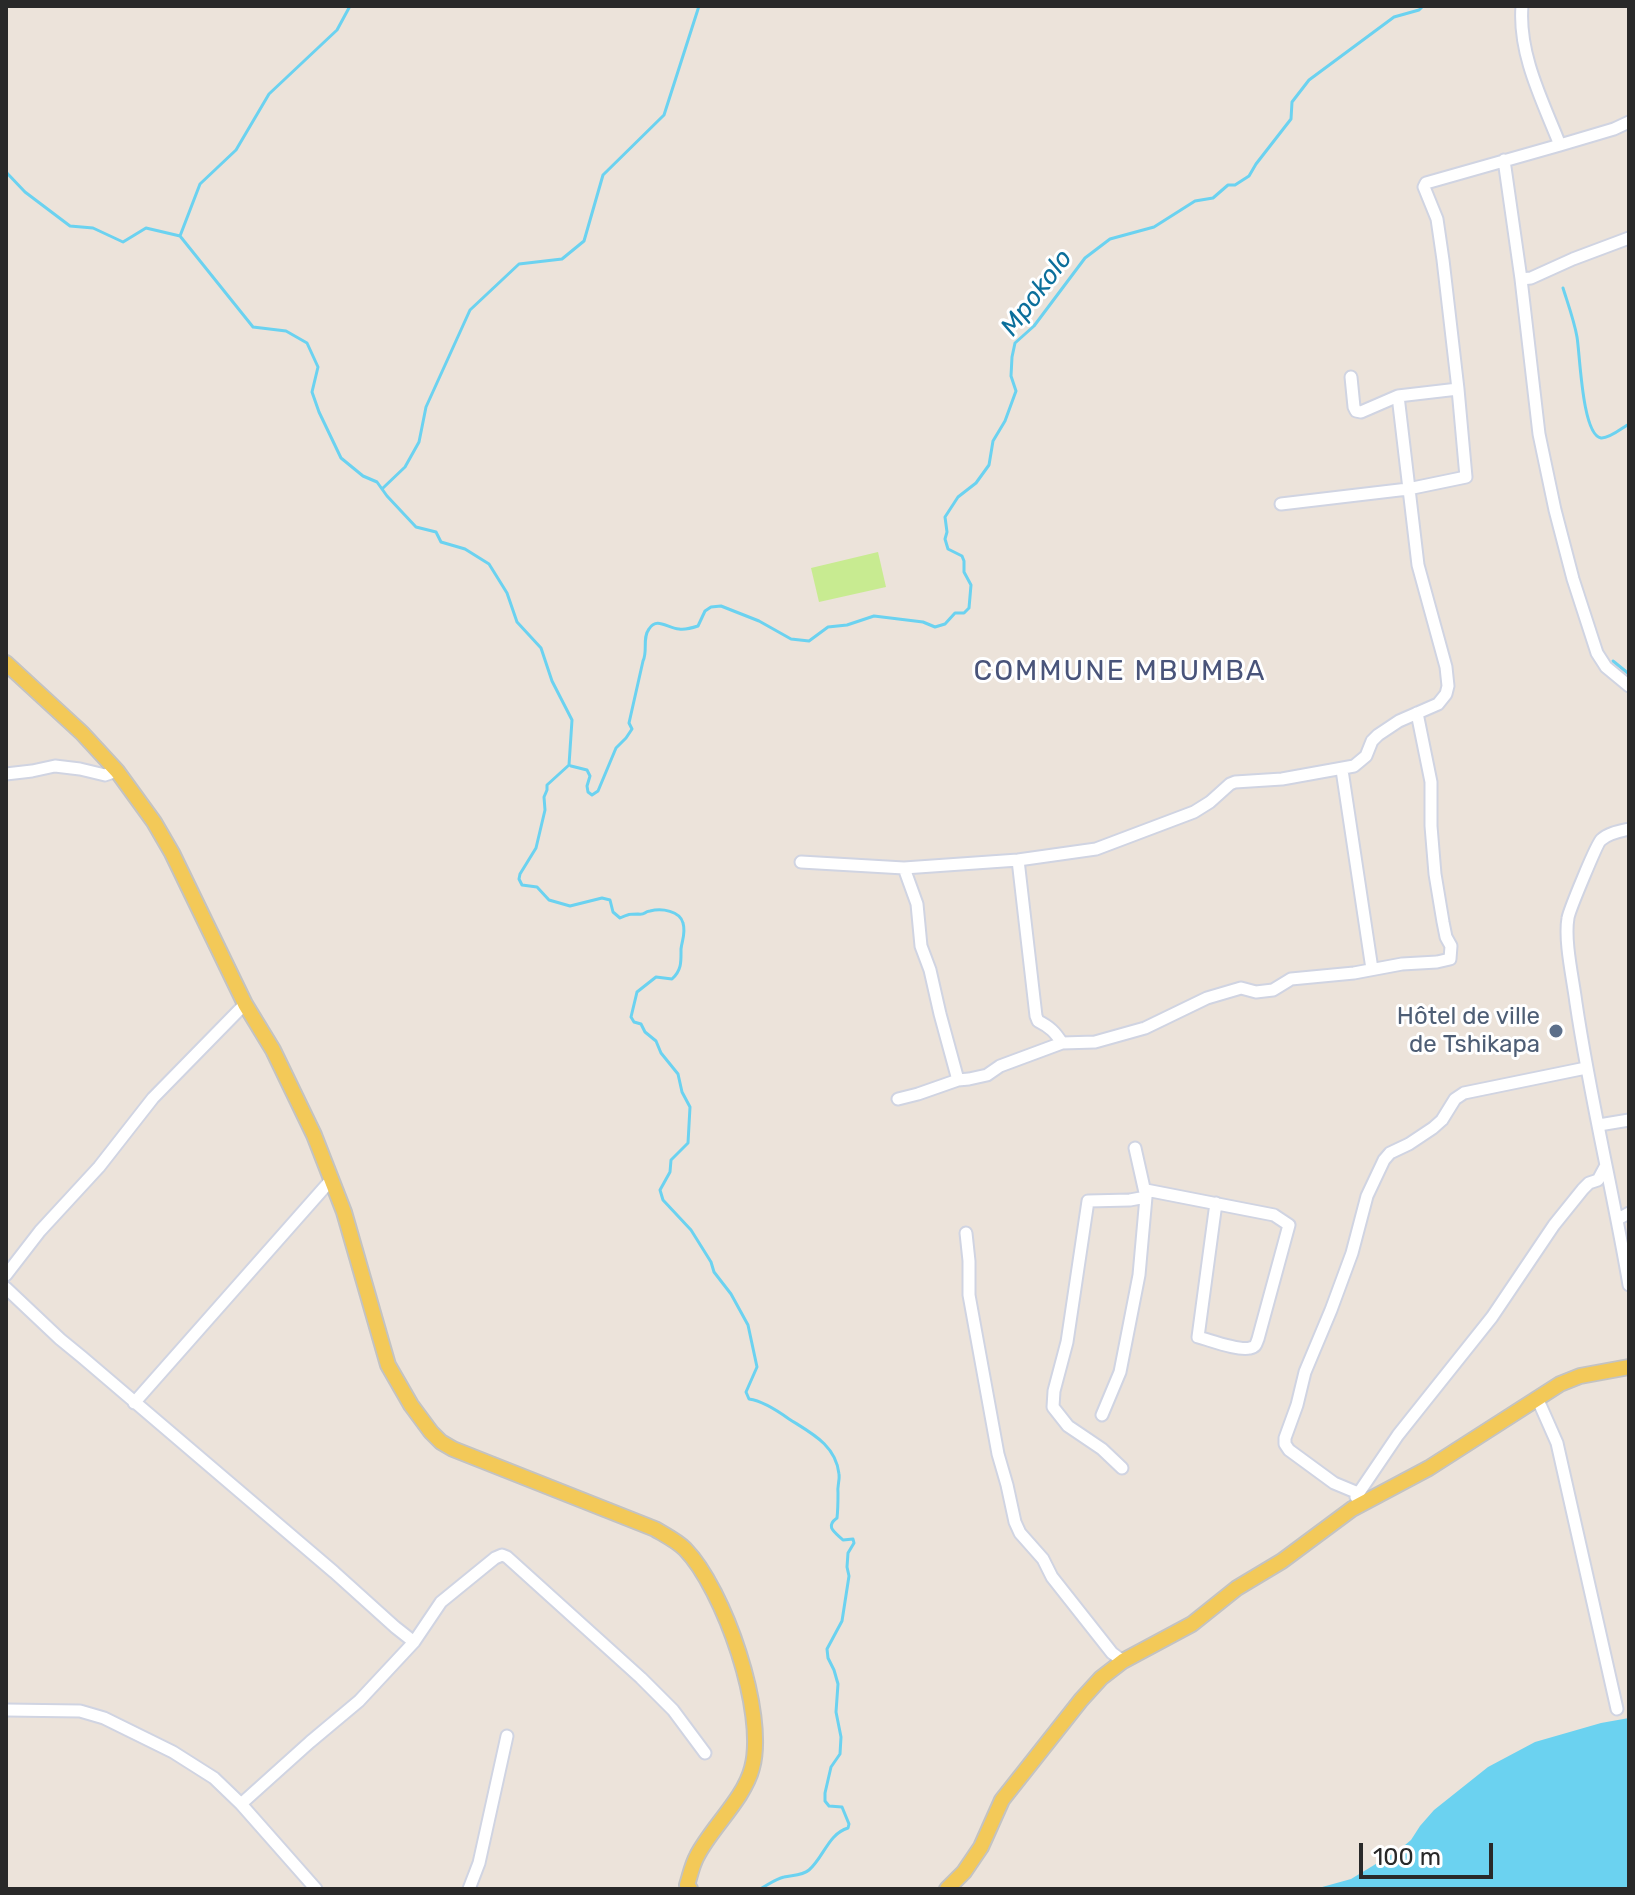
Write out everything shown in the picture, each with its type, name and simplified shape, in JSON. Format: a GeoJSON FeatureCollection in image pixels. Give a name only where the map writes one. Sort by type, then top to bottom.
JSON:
{"type":"FeatureCollection","features":[{"type":"Feature","properties":{"kind":"main road"},"geometry":{"type":"LineString","coordinates":[[6,663],[82,733],[117,771],[172,853],[245,1004],[280,1064],[314,1135],[344,1212],[388,1365],[431,1432],[453,1449],[655,1529],[684,1547],[707,1577],[729,1623],[746,1678],[755,1745],[752,1769],[737,1798],[696,1857],[687,1888]]}},
{"type":"Feature","properties":{"kind":"main road"},"geometry":{"type":"LineString","coordinates":[[947,1889],[964,1872],[981,1847],[1002,1800],[1025,1769],[1081,1700],[1101,1678],[1123,1661],[1192,1624],[1237,1588],[1282,1561],[1352,1509],[1429,1468],[1560,1384],[1580,1376],[1629,1367]]}},
{"type":"Feature","properties":{"kind":"street"},"geometry":{"type":"LineString","coordinates":[[1522,6],[1525,45],[1536,84],[1560,145]]}},
{"type":"Feature","properties":{"kind":"street"},"geometry":{"type":"LineString","coordinates":[[1281,504],[1408,489],[1466,477],[1437,219],[1424,187],[1430,181],[1614,129],[1629,122]]}},
{"type":"Feature","properties":{"kind":"street"},"geometry":{"type":"LineString","coordinates":[[1504,160],[1539,434],[1558,523],[1597,653],[1606,667],[1629,686]]}},
{"type":"Feature","properties":{"kind":"street"},"geometry":{"type":"LineString","coordinates":[[1521,279],[1531,278],[1629,238]]}},
{"type":"Feature","properties":{"kind":"street"},"geometry":{"type":"LineString","coordinates":[[1351,377],[1354,407],[1361,412],[1398,396],[1458,389]]}},
{"type":"Feature","properties":{"kind":"street"},"geometry":{"type":"LineString","coordinates":[[801,862],[904,868],[1018,860],[1096,849],[1194,812],[1235,782],[1282,779],[1354,766],[1366,756],[1378,735],[1399,721],[1438,704],[1448,686],[1446,667],[1418,565],[1398,396]]}},
{"type":"Feature","properties":{"kind":"street"},"geometry":{"type":"LineString","coordinates":[[898,1099],[958,1080],[987,1075],[1000,1066],[1062,1043],[1116,1038],[1145,1028],[1207,998],[1241,988],[1256,992],[1273,990],[1291,979],[1450,959],[1451,946],[1446,937],[1435,874],[1431,782],[1417,713]]}},
{"type":"Feature","properties":{"kind":"street"},"geometry":{"type":"LineString","coordinates":[[6,774],[55,766],[105,775],[117,771]]}},
{"type":"Feature","properties":{"kind":"street"},"geometry":{"type":"LineString","coordinates":[[1342,770],[1372,969]]}},
{"type":"Feature","properties":{"kind":"street"},"geometry":{"type":"LineString","coordinates":[[1629,829],[1607,835],[1597,844],[1568,919],[1567,933],[1586,1068],[1605,1167],[1623,1216],[1629,1285]]}},
{"type":"Feature","properties":{"kind":"street"},"geometry":{"type":"LineString","coordinates":[[1018,860],[1036,1016],[1038,1021],[1055,1032],[1062,1043]]}},
{"type":"Feature","properties":{"kind":"street"},"geometry":{"type":"LineString","coordinates":[[904,868],[917,904],[921,946],[958,1080]]}},
{"type":"Feature","properties":{"kind":"street"},"geometry":{"type":"LineString","coordinates":[[6,1275],[40,1231],[99,1167],[153,1098],[245,1004]]}},
{"type":"Feature","properties":{"kind":"street"},"geometry":{"type":"LineString","coordinates":[[1358,1493],[1334,1483],[1289,1450],[1285,1438],[1305,1372],[1352,1253],[1367,1196],[1384,1160],[1390,1153],[1433,1128],[1455,1099],[1464,1093],[1586,1068]]}},
{"type":"Feature","properties":{"kind":"street"},"geometry":{"type":"LineString","coordinates":[[1599,1125],[1629,1120]]}},
{"type":"Feature","properties":{"kind":"street"},"geometry":{"type":"LineString","coordinates":[[1102,1415],[1120,1372],[1139,1275],[1146,1194],[1135,1148]]}},
{"type":"Feature","properties":{"kind":"street"},"geometry":{"type":"LineString","coordinates":[[1352,1509],[1358,1493],[1398,1435],[1492,1317],[1554,1225],[1583,1189],[1598,1180],[1605,1167]]}},
{"type":"Feature","properties":{"kind":"street"},"geometry":{"type":"LineString","coordinates":[[134,1403],[331,1180]]}},
{"type":"Feature","properties":{"kind":"street"},"geometry":{"type":"LineString","coordinates":[[1122,1468],[1102,1449],[1068,1426],[1053,1407],[1067,1342],[1088,1201],[1130,1200],[1146,1194],[1216,1203],[1274,1215],[1289,1225],[1258,1339],[1251,1348],[1198,1337],[1216,1203]]}},
{"type":"Feature","properties":{"kind":"street"},"geometry":{"type":"LineString","coordinates":[[966,1233],[969,1295],[998,1454],[1015,1522],[1020,1533],[1043,1559],[1052,1577],[1112,1653],[1123,1661]]}},
{"type":"Feature","properties":{"kind":"street"},"geometry":{"type":"LineString","coordinates":[[6,1288],[60,1339],[414,1642]]}},
{"type":"Feature","properties":{"kind":"street"},"geometry":{"type":"LineString","coordinates":[[1538,1400],[1557,1443],[1617,1709]]}},
{"type":"Feature","properties":{"kind":"street"},"geometry":{"type":"LineString","coordinates":[[241,1804],[359,1701],[414,1642],[441,1602],[502,1555],[641,1678],[673,1710],[705,1753]]}},
{"type":"Feature","properties":{"kind":"street"},"geometry":{"type":"LineString","coordinates":[[6,1710],[80,1711],[104,1718],[173,1752],[214,1778],[316,1889]]}},
{"type":"Feature","properties":{"kind":"street"},"geometry":{"type":"LineString","coordinates":[[469,1889],[479,1863],[507,1736]]}},
{"type":"Feature","properties":{"kind":"green space"},"geometry":{"type":"Polygon","coordinates":[[[878,552],[886,587],[819,602],[811,568],[878,552]]]}},
{"type":"Feature","properties":{"kind":"water"},"geometry":{"type":"Polygon","coordinates":[[[1629,1718],[1629,1889],[1315,1889],[1351,1879],[1399,1850],[1411,1840],[1434,1810],[1488,1767],[1535,1742],[1629,1718]]]}},
{"type":"Feature","properties":{"kind":"waterway"},"geometry":{"type":"LineString","coordinates":[[180,236],[200,184],[236,150],[269,94],[337,30],[350,6]]}},
{"type":"Feature","properties":{"kind":"waterway"},"geometry":{"type":"LineString","coordinates":[[383,488],[405,467],[419,442],[426,407],[470,310],[519,264],[562,259],[584,241],[603,175],[664,115],[699,6]]}},
{"type":"Feature","properties":{"kind":"waterway","name":"Mpokolo"},"geometry":{"type":"LineString","coordinates":[[571,766],[587,770],[590,776],[588,792],[592,795],[598,791],[616,748],[632,729],[629,723],[646,636],[652,625],[691,628],[698,626],[705,611],[721,606],[759,621],[791,639],[809,641],[828,627],[847,625],[874,616],[923,622],[935,627],[945,624],[955,613],[964,613],[969,608],[971,585],[964,572],[962,556],[948,549],[945,517],[958,497],[976,483],[989,465],[993,441],[1005,421],[1016,391],[1011,376],[1015,343],[1034,326],[1085,258],[1110,239],[1154,227],[1195,201],[1213,198],[1228,185],[1235,185],[1249,176],[1291,119],[1292,102],[1309,80],[1394,17],[1423,6]]}},
{"type":"Feature","properties":{"kind":"waterway"},"geometry":{"type":"LineString","coordinates":[[6,172],[25,192],[70,226],[93,228],[123,242],[146,228],[180,236],[253,327],[286,331],[307,343],[318,367],[312,392],[341,458],[363,476],[377,482],[416,527],[436,532],[441,542],[465,549],[489,564],[507,593],[517,622],[541,648],[552,681],[572,720],[569,765],[547,785],[536,848],[520,874],[522,885],[537,887],[549,900],[570,906],[602,898],[610,900],[613,912],[620,918],[660,910],[670,911],[681,919],[684,933],[678,972],[672,979],[656,977],[637,992],[631,1017],[656,1041],[661,1053],[678,1074],[690,1107],[688,1143],[671,1160],[670,1172],[660,1190],[663,1200],[691,1230],[748,1325],[757,1367],[746,1392],[749,1399],[770,1407],[806,1429],[833,1455],[839,1476],[837,1518],[831,1527],[843,1540],[853,1539],[854,1543],[848,1553],[849,1576],[842,1621],[827,1649],[838,1684],[836,1712],[841,1737],[840,1754],[831,1767],[825,1801],[829,1806],[842,1807],[848,1828],[831,1840],[806,1872],[781,1878],[760,1889]]}},
{"type":"Feature","properties":{"kind":"waterway"},"geometry":{"type":"LineString","coordinates":[[1563,288],[1577,337],[1583,393],[1590,423],[1601,438],[1629,424]]}},
{"type":"Feature","properties":{"kind":"waterway"},"geometry":{"type":"LineString","coordinates":[[1613,661],[1629,674]]}},
{"type":"Feature","properties":{"kind":"place","name":"Hôtel de ville de Tshikapa"},"geometry":{"type":"Point","coordinates":[1556,1031]}},
{"type":"Feature","properties":{"kind":"district","name":"COMMUNE MBUMBA"},"geometry":{"type":"Point","coordinates":[1120,672]}}]}
